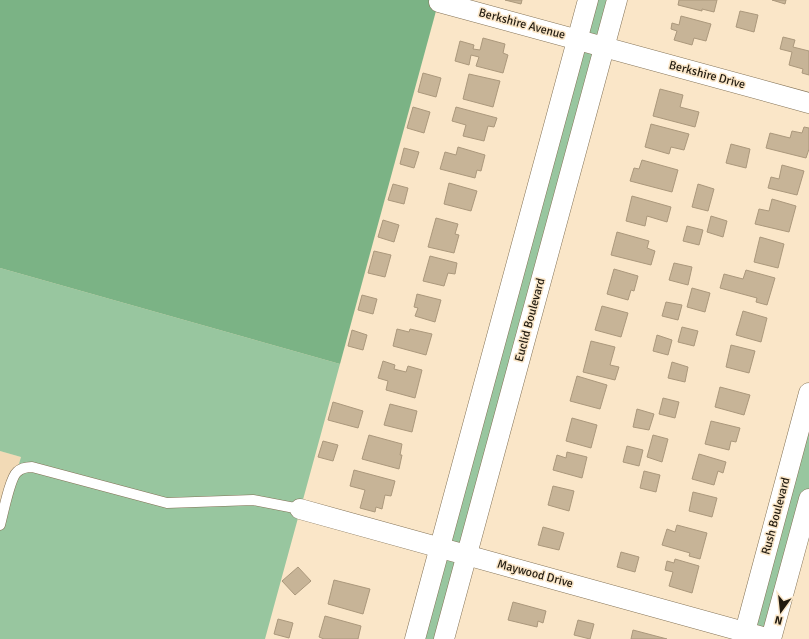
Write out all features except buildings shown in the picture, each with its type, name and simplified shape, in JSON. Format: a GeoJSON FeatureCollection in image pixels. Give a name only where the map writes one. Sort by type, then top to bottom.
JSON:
{"type":"FeatureCollection","features":[{"type":"Feature","properties":{"kind":"street"},"geometry":{"type":"LineString","coordinates":[[415,639],[588,0]]}},
{"type":"Feature","properties":{"kind":"street","name":"Euclid Boulevard"},"geometry":{"type":"LineString","coordinates":[[444,639],[617,0]]}},
{"type":"Feature","properties":{"kind":"street","name":"Berkshire Avenue"},"geometry":{"type":"LineString","coordinates":[[439,2],[604,46]]}},
{"type":"Feature","properties":{"kind":"street","name":"Berkshire Drive"},"geometry":{"type":"LineString","coordinates":[[604,46],[809,103]]}},
{"type":"Feature","properties":{"kind":"street"},"geometry":{"type":"LineString","coordinates":[[509,293],[535,301]]}},
{"type":"Feature","properties":{"kind":"street","name":"Rush Boulevard"},"geometry":{"type":"LineString","coordinates":[[744,636],[809,393]]}},
{"type":"Feature","properties":{"kind":"street"},"geometry":{"type":"LineString","coordinates":[[770,639],[809,499]]}},
{"type":"Feature","properties":{"kind":"street","name":"Maywood Drive"},"geometry":{"type":"LineString","coordinates":[[300,509],[466,555],[744,636],[770,639]]}},
{"type":"Feature","properties":{"kind":"lane"},"geometry":{"type":"LineString","coordinates":[[0,525],[10,488],[16,473],[25,467],[32,467],[167,503],[253,500],[300,509]]}},
{"type":"Feature","properties":{"kind":"shaded area"},"geometry":{"type":"Polygon","coordinates":[[[0,451],[21,457],[0,528],[0,451]]]}},
{"type":"Feature","properties":{"kind":"green space"},"geometry":{"type":"Polygon","coordinates":[[[0,0],[439,0],[340,364],[0,268],[0,0]]]}},
{"type":"Feature","properties":{"kind":"green space"},"geometry":{"type":"Polygon","coordinates":[[[588,0],[617,0],[444,639],[415,639],[588,0]]]}},
{"type":"Feature","properties":{"kind":"green space"},"geometry":{"type":"Polygon","coordinates":[[[0,268],[340,364],[265,639],[0,639],[0,528],[21,457],[0,451],[0,268]]]}},
{"type":"Feature","properties":{"kind":"green space"},"geometry":{"type":"Polygon","coordinates":[[[809,393],[809,499],[771,639],[743,639],[809,393]]]}}]}
